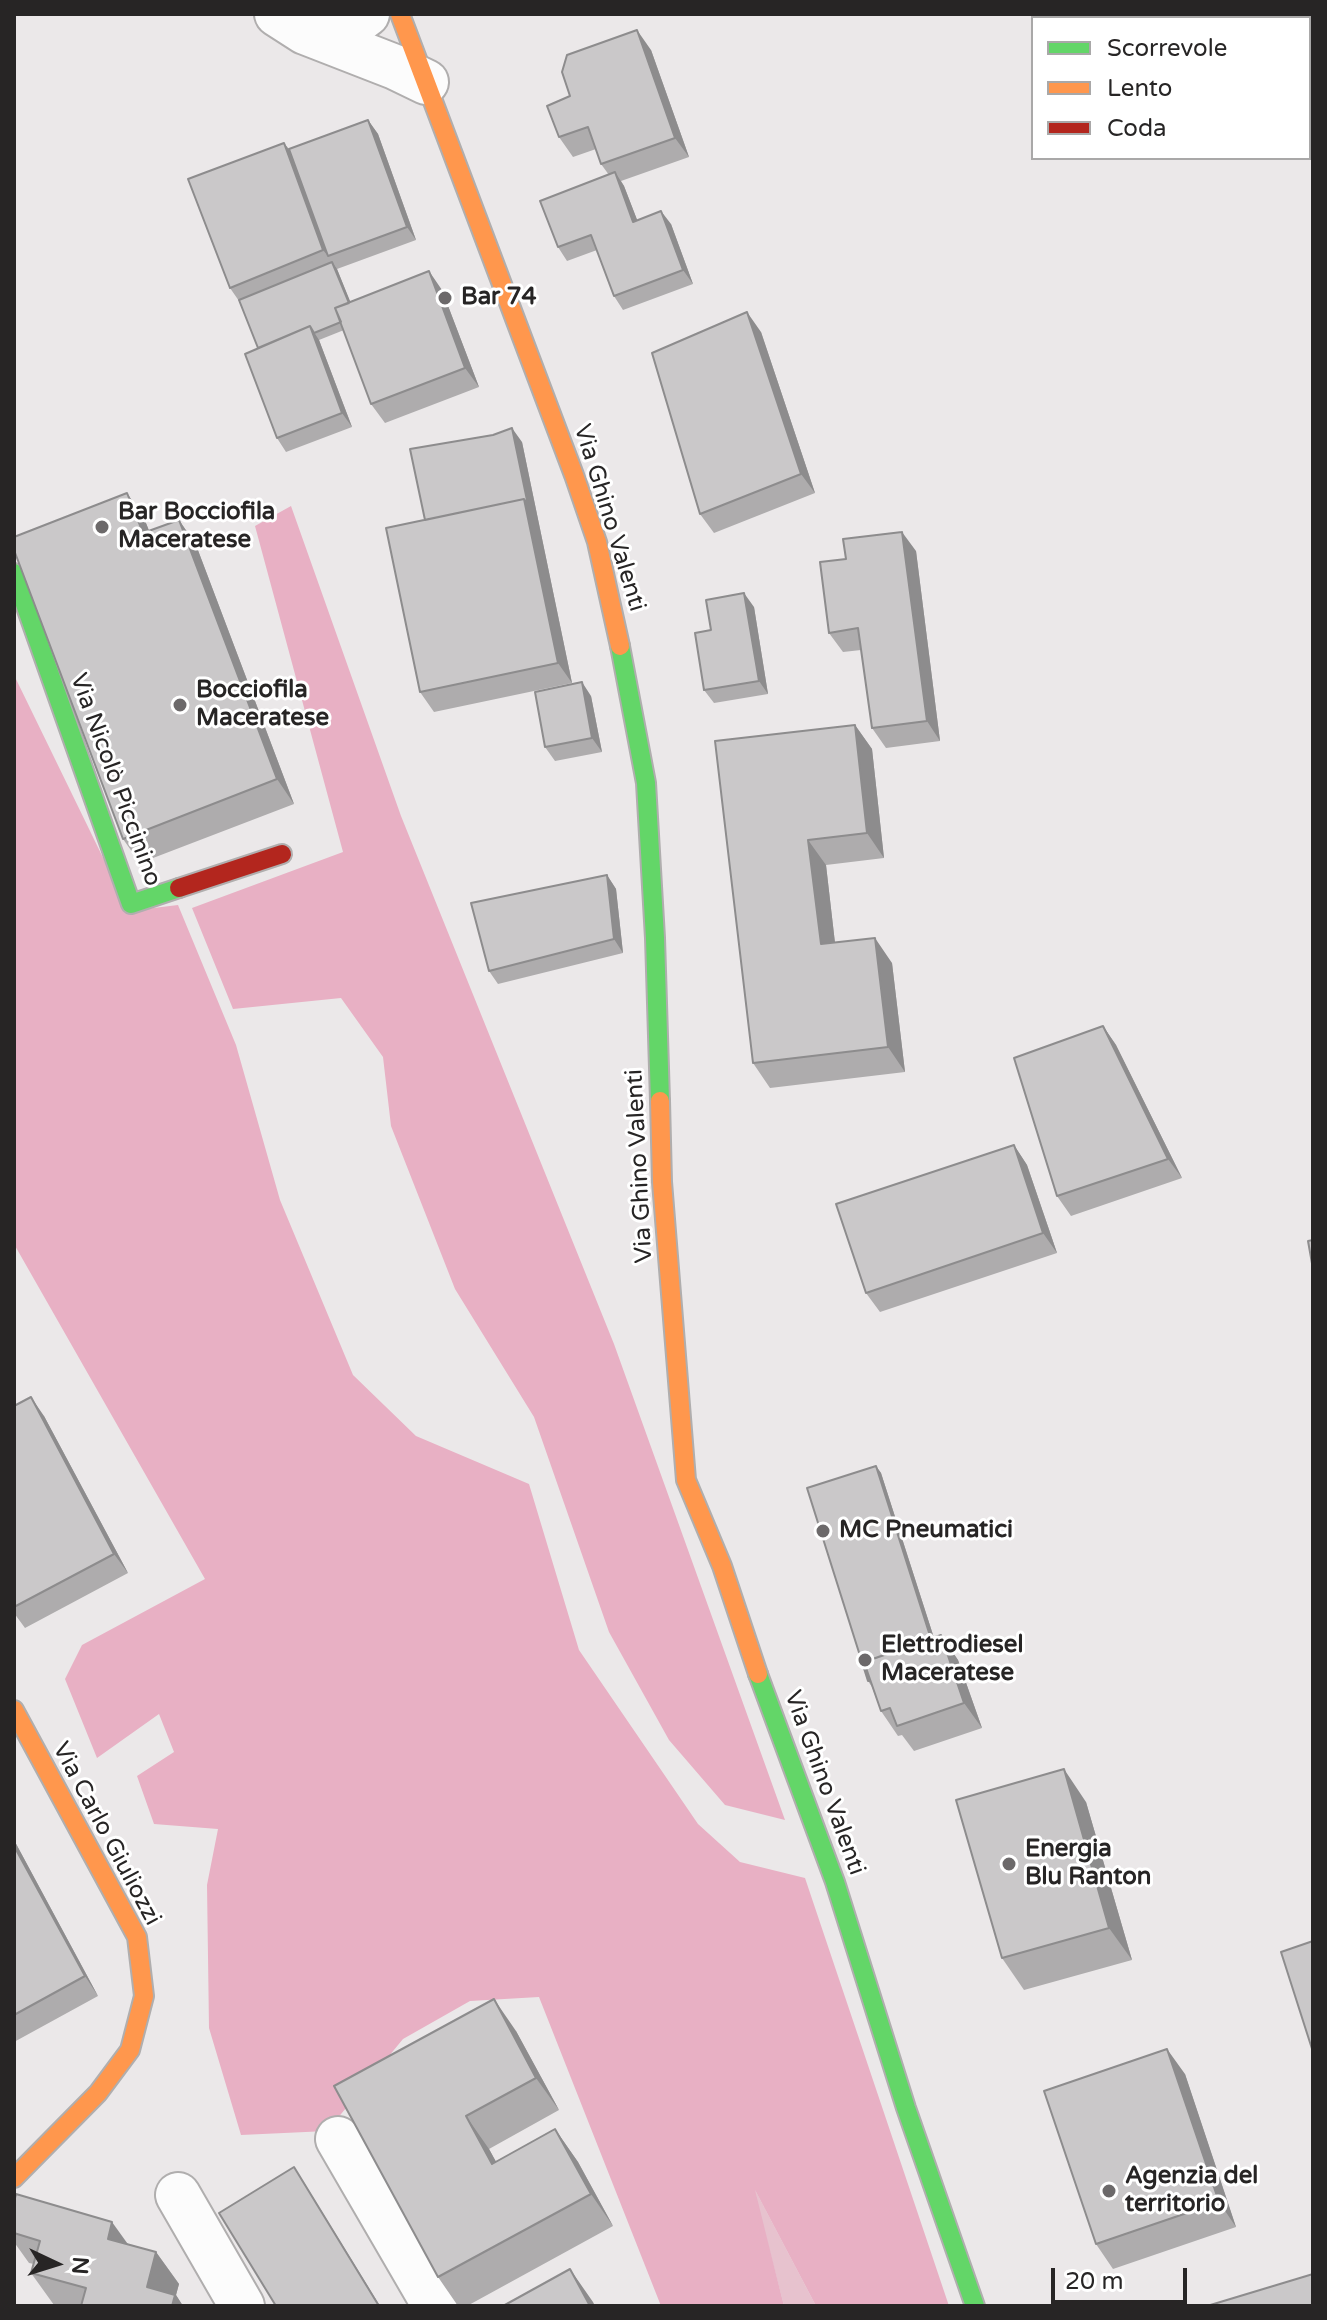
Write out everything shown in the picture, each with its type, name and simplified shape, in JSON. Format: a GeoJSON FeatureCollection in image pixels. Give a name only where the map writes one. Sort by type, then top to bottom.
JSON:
{"type":"FeatureCollection","features":[{"type":"Feature","properties":{"kind":"main road","name":"Via Ghino Valenti"},"geometry":{"type":"LineString","coordinates":[[400,14],[543,389],[592,529],[615,613],[630,688],[646,783],[655,938],[662,1182],[686,1480],[722,1566],[835,1882],[906,2108],[975,2306]]}},
{"type":"Feature","properties":{"kind":"main road","name":"Via Nicolò Piccinino"},"geometry":{"type":"LineString","coordinates":[[14,573],[131,904],[282,854]]}},
{"type":"Feature","properties":{"kind":"main road","name":"Via Carlo Giuliozzi"},"geometry":{"type":"LineString","coordinates":[[14,1710],[137,1937],[144,1996],[130,2050],[98,2093],[14,2178]]}},
{"type":"Feature","properties":{"kind":"street"},"geometry":{"type":"LineString","coordinates":[[291,23],[355,23],[367,14]]}},
{"type":"Feature","properties":{"kind":"street"},"geometry":{"type":"LineString","coordinates":[[291,23],[426,82]]}},
{"type":"Feature","properties":{"kind":"street"},"geometry":{"type":"LineString","coordinates":[[338,2139],[435,2306]]}},
{"type":"Feature","properties":{"kind":"street"},"geometry":{"type":"LineString","coordinates":[[178,2195],[242,2306]]}},
{"type":"Feature","properties":{"kind":"shaded area"},"geometry":{"type":"Polygon","coordinates":[[[291,506],[401,816],[614,1344],[785,1820],[725,1805],[669,1740],[609,1632],[534,1417],[455,1289],[391,1126],[383,1057],[341,998],[233,1009],[192,908],[343,852],[255,526],[291,506]]]}},
{"type":"Feature","properties":{"kind":"shaded area"},"geometry":{"type":"Polygon","coordinates":[[[14,675],[129,911],[178,905],[236,1045],[280,1200],[353,1375],[416,1436],[529,1484],[579,1650],[698,1824],[740,1862],[805,1878],[949,2306],[816,2306],[755,2190],[784,2306],[661,2306],[539,1997],[470,2001],[403,2039],[327,2131],[241,2135],[209,2028],[207,1885],[218,1829],[154,1824],[137,1776],[174,1752],[159,1714],[97,1758],[65,1679],[82,1645],[205,1579],[14,1244],[14,675]]]}},
{"type":"Feature","properties":{"kind":"shaded area"},"geometry":{"type":"Polygon","coordinates":[[[753,2186],[816,2306],[784,2306],[753,2186]]]}},
{"type":"Feature","properties":{"kind":"building"},"geometry":{"type":"Polygon","coordinates":[[[637,30],[675,138],[601,164],[588,127],[559,137],[547,106],[570,96],[562,72],[567,55],[637,30]]]}},
{"type":"Feature","properties":{"kind":"building"},"geometry":{"type":"Polygon","coordinates":[[[368,120],[407,227],[328,256],[289,149],[368,120]]]}},
{"type":"Feature","properties":{"kind":"building"},"geometry":{"type":"Polygon","coordinates":[[[284,143],[323,250],[230,288],[188,179],[284,143]]]}},
{"type":"Feature","properties":{"kind":"building"},"geometry":{"type":"Polygon","coordinates":[[[615,172],[633,222],[661,211],[683,270],[614,296],[591,235],[558,247],[540,201],[615,172]]]}},
{"type":"Feature","properties":{"kind":"building"},"geometry":{"type":"Polygon","coordinates":[[[332,262],[349,303],[335,308],[341,322],[314,333],[310,326],[258,348],[239,300],[332,262]]]}},
{"type":"Feature","properties":{"kind":"building"},"geometry":{"type":"Polygon","coordinates":[[[429,271],[465,368],[371,404],[335,308],[429,271]]]}},
{"type":"Feature","properties":{"kind":"building"},"geometry":{"type":"Polygon","coordinates":[[[747,312],[801,474],[700,514],[652,353],[747,312]]]}},
{"type":"Feature","properties":{"kind":"building"},"geometry":{"type":"Polygon","coordinates":[[[310,326],[342,413],[277,438],[245,354],[310,326]]]}},
{"type":"Feature","properties":{"kind":"building"},"geometry":{"type":"Polygon","coordinates":[[[512,428],[528,505],[524,499],[425,520],[410,449],[493,435],[512,428]]]}},
{"type":"Feature","properties":{"kind":"building"},"geometry":{"type":"Polygon","coordinates":[[[127,493],[143,533],[179,520],[277,779],[123,839],[14,550],[14,537],[127,493]]]}},
{"type":"Feature","properties":{"kind":"building"},"geometry":{"type":"Polygon","coordinates":[[[524,499],[558,663],[420,692],[386,528],[524,499]]]}},
{"type":"Feature","properties":{"kind":"building"},"geometry":{"type":"Polygon","coordinates":[[[902,532],[927,721],[872,728],[858,628],[829,633],[820,562],[846,559],[843,539],[902,532]]]}},
{"type":"Feature","properties":{"kind":"building"},"geometry":{"type":"Polygon","coordinates":[[[744,593],[759,681],[704,690],[695,633],[711,630],[706,600],[744,593]]]}},
{"type":"Feature","properties":{"kind":"building"},"geometry":{"type":"Polygon","coordinates":[[[582,682],[592,738],[545,747],[535,692],[582,682]]]}},
{"type":"Feature","properties":{"kind":"building"},"geometry":{"type":"Polygon","coordinates":[[[855,725],[867,833],[808,840],[821,944],[875,938],[888,1047],[753,1063],[715,741],[855,725]]]}},
{"type":"Feature","properties":{"kind":"building"},"geometry":{"type":"Polygon","coordinates":[[[607,875],[614,939],[489,971],[471,903],[607,875]]]}},
{"type":"Feature","properties":{"kind":"building"},"geometry":{"type":"Polygon","coordinates":[[[1103,1026],[1168,1159],[1057,1196],[1014,1058],[1103,1026]]]}},
{"type":"Feature","properties":{"kind":"building"},"geometry":{"type":"Polygon","coordinates":[[[1014,1145],[1043,1233],[866,1293],[836,1204],[1014,1145]]]}},
{"type":"Feature","properties":{"kind":"building"},"geometry":{"type":"Polygon","coordinates":[[[1313,1240],[1313,1269],[1308,1241],[1313,1240]]]}},
{"type":"Feature","properties":{"kind":"building"},"geometry":{"type":"Polygon","coordinates":[[[31,1397],[114,1554],[14,1607],[14,1406],[31,1397]]]}},
{"type":"Feature","properties":{"kind":"building"},"geometry":{"type":"Polygon","coordinates":[[[876,1466],[931,1639],[864,1662],[868,1681],[807,1488],[876,1466]]]}},
{"type":"Feature","properties":{"kind":"building"},"geometry":{"type":"Polygon","coordinates":[[[941,1635],[964,1703],[897,1726],[890,1708],[881,1711],[864,1662],[941,1635]]]}},
{"type":"Feature","properties":{"kind":"building"},"geometry":{"type":"Polygon","coordinates":[[[1064,1769],[1109,1928],[1002,1958],[956,1800],[1064,1769]]]}},
{"type":"Feature","properties":{"kind":"building"},"geometry":{"type":"Polygon","coordinates":[[[14,1846],[85,1976],[14,2015],[14,1846]]]}},
{"type":"Feature","properties":{"kind":"building"},"geometry":{"type":"Polygon","coordinates":[[[1313,1941],[1313,2052],[1281,1952],[1313,1941]]]}},
{"type":"Feature","properties":{"kind":"building"},"geometry":{"type":"Polygon","coordinates":[[[494,1999],[536,2078],[466,2116],[492,2164],[555,2129],[591,2194],[438,2277],[334,2086],[494,1999]]]}},
{"type":"Feature","properties":{"kind":"building"},"geometry":{"type":"Polygon","coordinates":[[[1167,2049],[1219,2202],[1096,2244],[1044,2091],[1167,2049]]]}},
{"type":"Feature","properties":{"kind":"building"},"geometry":{"type":"Polygon","coordinates":[[[294,2167],[379,2306],[276,2306],[219,2213],[294,2167]]]}},
{"type":"Feature","properties":{"kind":"building"},"geometry":{"type":"Polygon","coordinates":[[[16,2194],[112,2222],[108,2239],[156,2252],[147,2287],[175,2295],[172,2306],[81,2306],[86,2288],[31,2273],[40,2241],[14,2233],[16,2194]]]}},
{"type":"Feature","properties":{"kind":"building"},"geometry":{"type":"Polygon","coordinates":[[[570,2269],[590,2306],[503,2306],[570,2269]]]}},
{"type":"Feature","properties":{"kind":"building"},"geometry":{"type":"Polygon","coordinates":[[[1313,2274],[1313,2306],[1207,2306],[1313,2274]]]}},
{"type":"Feature","properties":{"kind":"traffic: fast"},"geometry":{"type":"LineString","coordinates":[[14,573],[131,904],[179,888]]}},
{"type":"Feature","properties":{"kind":"traffic: fast"},"geometry":{"type":"LineString","coordinates":[[620,646],[646,783],[660,1101]]}},
{"type":"Feature","properties":{"kind":"traffic: fast"},"geometry":{"type":"LineString","coordinates":[[758,1674],[835,1882],[906,2108],[975,2306]]}},
{"type":"Feature","properties":{"kind":"traffic: slow"},"geometry":{"type":"LineString","coordinates":[[400,14],[574,475],[597,542],[620,646]]}},
{"type":"Feature","properties":{"kind":"traffic: slow"},"geometry":{"type":"LineString","coordinates":[[660,1101],[662,1182],[686,1480],[722,1566],[758,1674]]}},
{"type":"Feature","properties":{"kind":"traffic: slow"},"geometry":{"type":"LineString","coordinates":[[14,1710],[137,1937],[144,1996],[130,2050],[98,2093],[14,2178]]}},
{"type":"Feature","properties":{"kind":"traffic: jam"},"geometry":{"type":"LineString","coordinates":[[179,888],[282,854]]}},
{"type":"Feature","properties":{"kind":"place","name":"Bar 74"},"geometry":{"type":"Point","coordinates":[445,298]}},
{"type":"Feature","properties":{"kind":"place","name":"Bar Bocciofila Maceratese"},"geometry":{"type":"Point","coordinates":[102,527]}},
{"type":"Feature","properties":{"kind":"place","name":"Bocciofila Maceratese"},"geometry":{"type":"Point","coordinates":[180,705]}},
{"type":"Feature","properties":{"kind":"place","name":"MC Pneumatici"},"geometry":{"type":"Point","coordinates":[823,1531]}},
{"type":"Feature","properties":{"kind":"place","name":"Elettrodiesel Maceratese"},"geometry":{"type":"Point","coordinates":[865,1660]}},
{"type":"Feature","properties":{"kind":"place","name":"Energia Blu Ranton"},"geometry":{"type":"Point","coordinates":[1009,1864]}},
{"type":"Feature","properties":{"kind":"place","name":"Agenzia del territorio"},"geometry":{"type":"Point","coordinates":[1109,2191]}}]}
